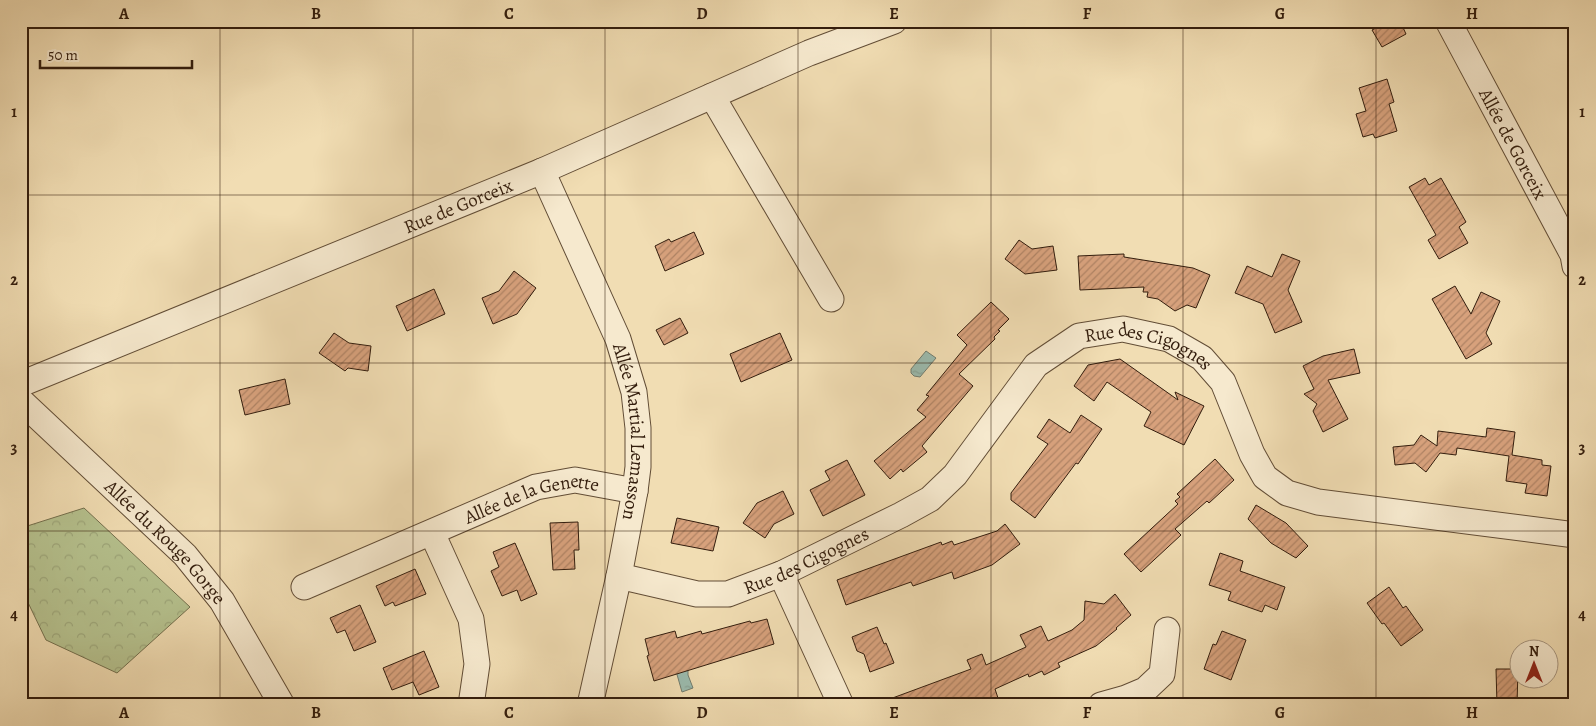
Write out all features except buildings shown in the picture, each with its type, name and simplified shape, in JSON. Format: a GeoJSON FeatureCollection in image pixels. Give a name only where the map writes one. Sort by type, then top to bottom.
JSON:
{"type":"FeatureCollection","features":[{"type":"Feature","properties":{"kind":"street","name":"Rue de Gorceix"},"geometry":{"type":"LineString","coordinates":[[21,384],[542,171],[809,53],[894,21]]}},
{"type":"Feature","properties":{"kind":"street","name":"Allée de Gorceix"},"geometry":{"type":"LineString","coordinates":[[1448,21],[1573,255],[1575,266]]}},
{"type":"Feature","properties":{"kind":"street"},"geometry":{"type":"LineString","coordinates":[[712,96],[831,299]]}},
{"type":"Feature","properties":{"kind":"street","name":"Allée Martial Lemasson"},"geometry":{"type":"LineString","coordinates":[[542,171],[618,339],[634,392],[638,428],[638,467],[635,491],[619,576],[590,705]]}},
{"type":"Feature","properties":{"kind":"street","name":"Rue des Cigognes"},"geometry":{"type":"LineString","coordinates":[[619,576],[697,594],[728,594],[781,574],[930,499],[955,475],[1036,365],[1079,336],[1123,329],[1170,339],[1202,358],[1223,382],[1252,454],[1265,477],[1287,492],[1318,502],[1575,535]]}},
{"type":"Feature","properties":{"kind":"street","name":"Allée du Rouge Gorge"},"geometry":{"type":"LineString","coordinates":[[21,401],[185,555],[222,601],[282,705]]}},
{"type":"Feature","properties":{"kind":"street","name":"Allée de la Genette"},"geometry":{"type":"LineString","coordinates":[[304,587],[536,487],[575,480],[635,491]]}},
{"type":"Feature","properties":{"kind":"street"},"geometry":{"type":"LineString","coordinates":[[432,532],[471,619],[477,664],[471,705]]}},
{"type":"Feature","properties":{"kind":"street"},"geometry":{"type":"LineString","coordinates":[[781,574],[841,705]]}},
{"type":"Feature","properties":{"kind":"street"},"geometry":{"type":"LineString","coordinates":[[1101,705],[1145,690],[1162,674],[1167,630]]}},
{"type":"Feature","properties":{"kind":"green space"},"geometry":{"type":"Polygon","coordinates":[[[84,508],[190,607],[117,673],[46,640],[21,588],[21,528],[84,508]]]}},
{"type":"Feature","properties":{"kind":"water"},"geometry":{"type":"Polygon","coordinates":[[[926,351],[936,358],[920,377],[914,376],[911,373],[911,369],[926,351]]]}},
{"type":"Feature","properties":{"kind":"water"},"geometry":{"type":"Polygon","coordinates":[[[688,670],[693,688],[682,692],[676,671],[688,670]]]}}]}
